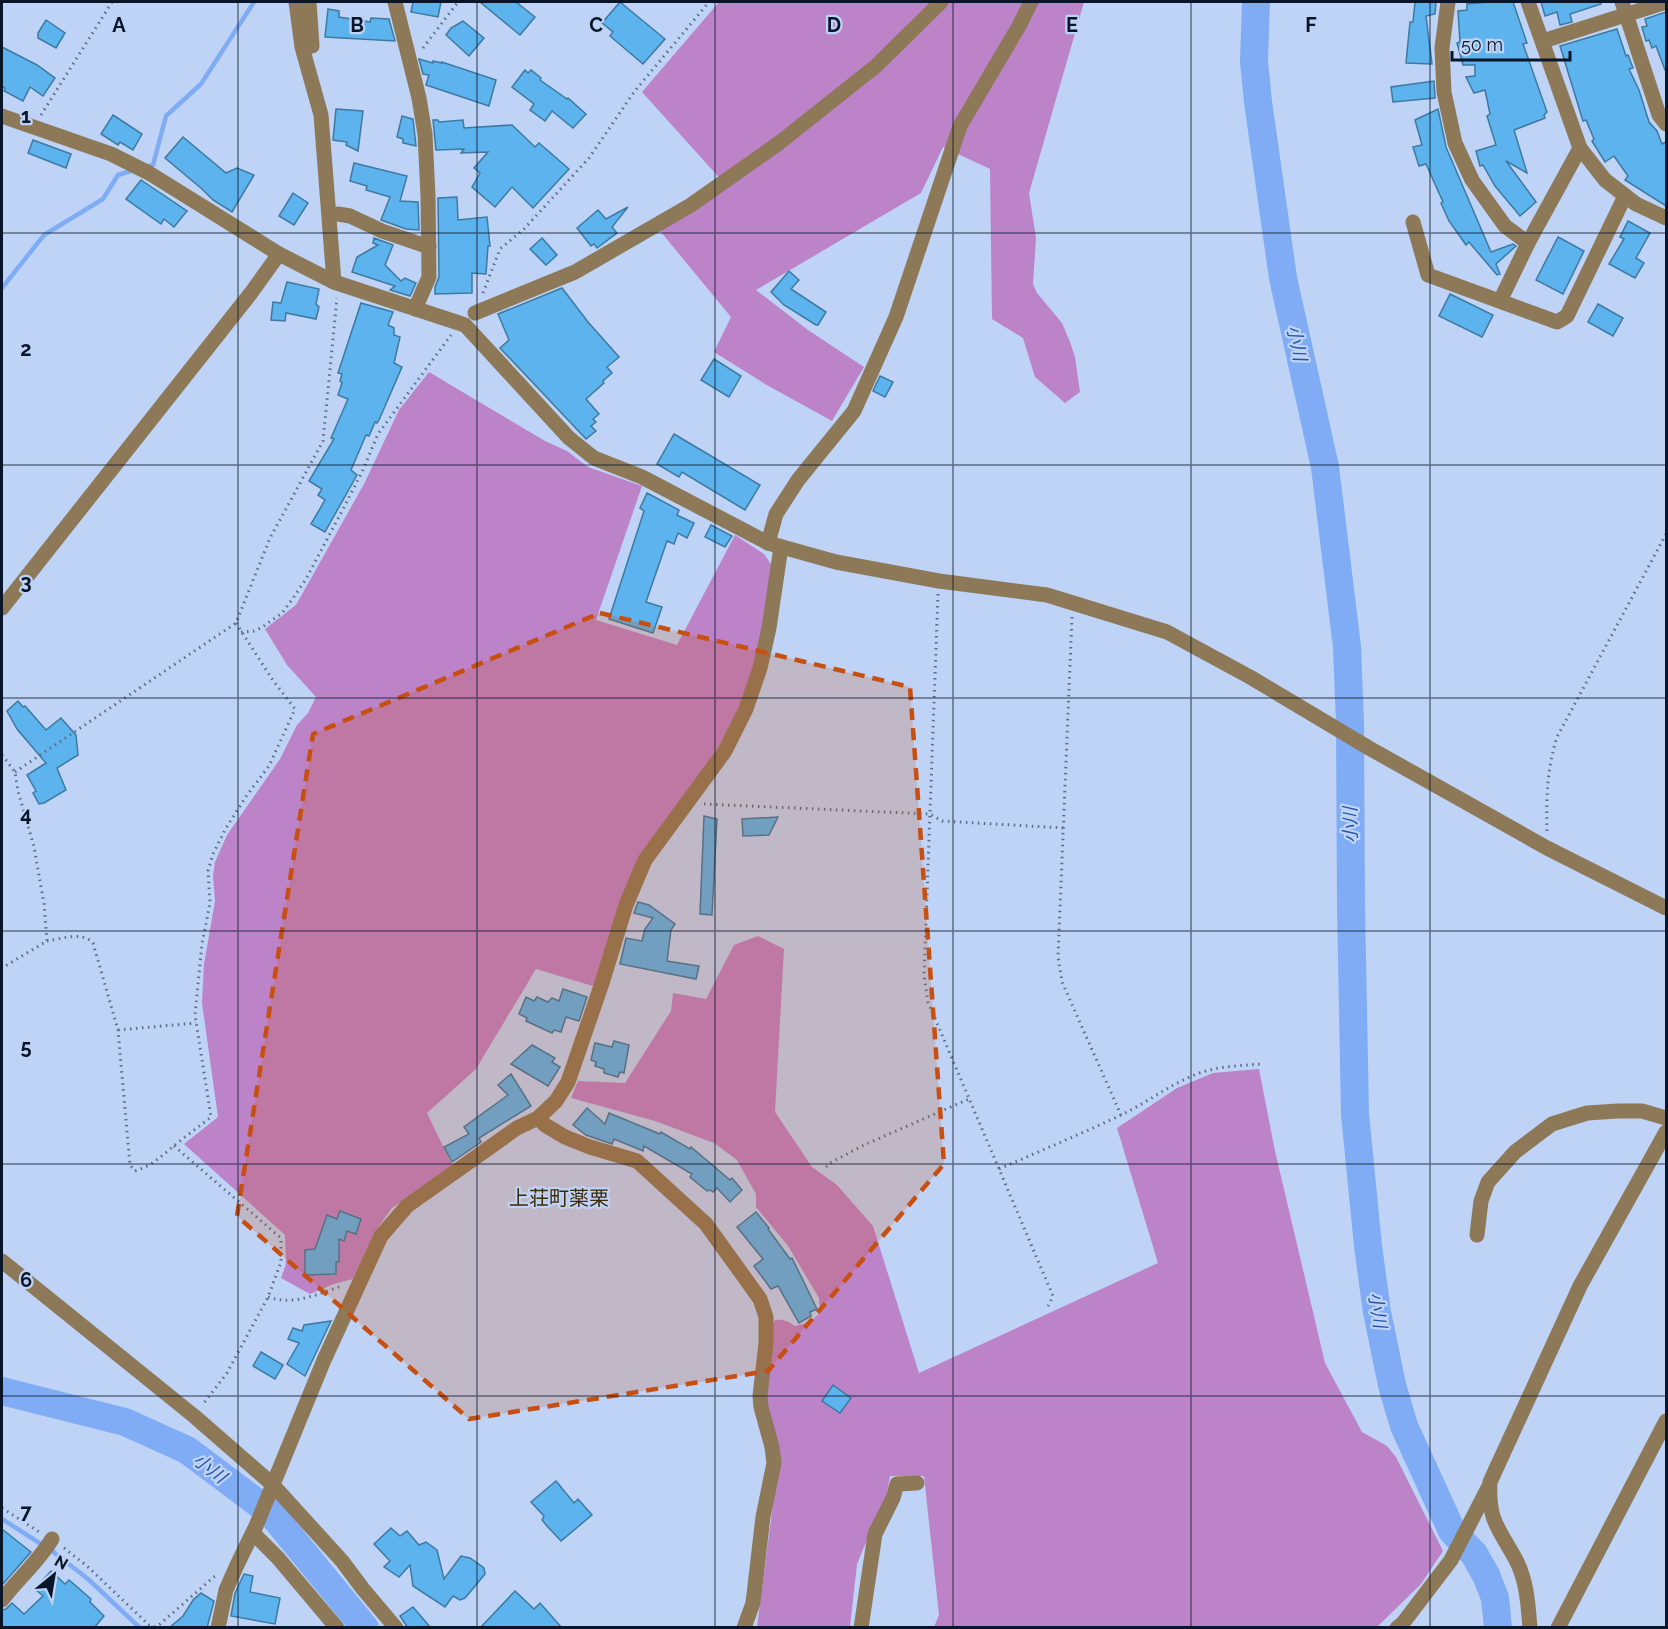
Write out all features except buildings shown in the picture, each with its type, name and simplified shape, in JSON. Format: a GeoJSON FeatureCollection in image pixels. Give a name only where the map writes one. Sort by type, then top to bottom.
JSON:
{"type":"FeatureCollection","features":[{"type":"Feature","properties":{"kind":"street"},"geometry":{"type":"LineString","coordinates":[[296,2],[302,47],[321,116],[336,283]]}},
{"type":"Feature","properties":{"kind":"street"},"geometry":{"type":"LineString","coordinates":[[309,2],[311,41],[325,105],[338,214],[340,246],[333,265]]}},
{"type":"Feature","properties":{"kind":"street"},"geometry":{"type":"LineString","coordinates":[[395,2],[411,64],[425,134],[429,276],[415,309]]}},
{"type":"Feature","properties":{"kind":"street"},"geometry":{"type":"LineString","coordinates":[[475,313],[575,272],[691,205],[778,143],[876,66],[941,2]]}},
{"type":"Feature","properties":{"kind":"street"},"geometry":{"type":"LineString","coordinates":[[218,1628],[226,1590],[255,1530],[272,1484],[358,1283],[381,1236],[407,1206],[517,1128],[538,1118],[556,1101],[568,1082],[626,904],[645,860],[725,751],[746,709],[760,668],[769,628],[776,514],[798,480],[854,411],[896,317],[960,126],[1031,2]]}},
{"type":"Feature","properties":{"kind":"street"},"geometry":{"type":"LineString","coordinates":[[1448,2],[1442,48],[1444,92],[1455,142],[1472,180],[1505,226],[1528,243]]}},
{"type":"Feature","properties":{"kind":"street"},"geometry":{"type":"LineString","coordinates":[[1528,2],[1580,148],[1605,180],[1636,204],[1666,218]]}},
{"type":"Feature","properties":{"kind":"street"},"geometry":{"type":"LineString","coordinates":[[1543,41],[1624,8],[1666,2]]}},
{"type":"Feature","properties":{"kind":"street"},"geometry":{"type":"LineString","coordinates":[[1624,8],[1659,115],[1666,124]]}},
{"type":"Feature","properties":{"kind":"street"},"geometry":{"type":"LineString","coordinates":[[2,116],[111,154],[149,173],[279,254],[336,283],[465,325],[569,438],[594,458],[642,477],[775,545],[836,562],[939,581],[1047,595],[1167,632],[1250,677],[1369,748],[1547,848],[1666,908]]}},
{"type":"Feature","properties":{"kind":"street"},"geometry":{"type":"LineString","coordinates":[[1500,301],[1528,243],[1580,148]]}},
{"type":"Feature","properties":{"kind":"street"},"geometry":{"type":"LineString","coordinates":[[1413,222],[1428,275],[1557,322],[1567,316],[1625,196]]}},
{"type":"Feature","properties":{"kind":"street"},"geometry":{"type":"LineString","coordinates":[[338,214],[350,216],[382,231],[429,247]]}},
{"type":"Feature","properties":{"kind":"street"},"geometry":{"type":"LineString","coordinates":[[2,608],[251,293],[279,254]]}},
{"type":"Feature","properties":{"kind":"street"},"geometry":{"type":"LineString","coordinates":[[1477,1235],[1481,1201],[1488,1182],[1515,1152],[1552,1124],[1587,1113],[1618,1111],[1642,1111],[1666,1118]]}},
{"type":"Feature","properties":{"kind":"street"},"geometry":{"type":"LineString","coordinates":[[538,1118],[565,1137],[637,1161],[706,1224],[760,1299],[764,1308],[766,1343],[760,1396],[774,1463],[763,1517],[753,1602],[744,1628]]}},
{"type":"Feature","properties":{"kind":"street"},"geometry":{"type":"LineString","coordinates":[[1397,1628],[1451,1560],[1490,1482],[1580,1286],[1666,1132]]}},
{"type":"Feature","properties":{"kind":"street"},"geometry":{"type":"LineString","coordinates":[[2,1262],[194,1416],[272,1484],[342,1560],[396,1628]]}},
{"type":"Feature","properties":{"kind":"street"},"geometry":{"type":"LineString","coordinates":[[1558,1628],[1666,1421]]}},
{"type":"Feature","properties":{"kind":"street"},"geometry":{"type":"LineString","coordinates":[[1490,1482],[1491,1511],[1497,1529],[1516,1560],[1523,1580],[1528,1599],[1530,1628]]}},
{"type":"Feature","properties":{"kind":"street"},"geometry":{"type":"LineString","coordinates":[[861,1628],[875,1534],[893,1498],[897,1484],[917,1483]]}},
{"type":"Feature","properties":{"kind":"street"},"geometry":{"type":"LineString","coordinates":[[255,1530],[338,1628]]}},
{"type":"Feature","properties":{"kind":"street"},"geometry":{"type":"LineString","coordinates":[[2,1600],[48,1545]]}},
{"type":"Feature","properties":{"kind":"path"},"geometry":{"type":"LineString","coordinates":[[34,127],[112,2]]}},
{"type":"Feature","properties":{"kind":"path"},"geometry":{"type":"LineString","coordinates":[[411,64],[458,2]]}},
{"type":"Feature","properties":{"kind":"path"},"geometry":{"type":"LineString","coordinates":[[475,313],[500,249],[524,229],[589,158],[634,92],[709,2]]}},
{"type":"Feature","properties":{"kind":"path"},"geometry":{"type":"LineString","coordinates":[[15,772],[236,623],[270,538],[323,441],[336,283]]}},
{"type":"Feature","properties":{"kind":"path"},"geometry":{"type":"LineString","coordinates":[[241,632],[261,628],[282,613],[291,601],[306,579],[342,511],[378,434],[459,323]]}},
{"type":"Feature","properties":{"kind":"path"},"geometry":{"type":"LineString","coordinates":[[1547,848],[1546,791],[1549,763],[1557,737],[1666,534]]}},
{"type":"Feature","properties":{"kind":"path"},"geometry":{"type":"LineString","coordinates":[[939,581],[924,976],[926,993],[1053,1296],[1048,1306]]}},
{"type":"Feature","properties":{"kind":"path"},"geometry":{"type":"LineString","coordinates":[[1072,603],[1058,957],[1062,982],[1108,1082],[1120,1115]]}},
{"type":"Feature","properties":{"kind":"path"},"geometry":{"type":"LineString","coordinates":[[2,968],[47,941],[79,936],[90,939],[93,943],[118,1030],[130,1165],[135,1171],[156,1163],[211,1117],[195,1015],[198,976],[210,903],[208,871],[213,854],[226,828],[269,766],[295,709],[272,679],[236,623]]}},
{"type":"Feature","properties":{"kind":"path"},"geometry":{"type":"LineString","coordinates":[[2,755],[15,772],[34,847],[44,904],[47,941]]}},
{"type":"Feature","properties":{"kind":"path"},"geometry":{"type":"LineString","coordinates":[[687,803],[930,814],[942,821],[1064,828]]}},
{"type":"Feature","properties":{"kind":"path"},"geometry":{"type":"LineString","coordinates":[[118,1030],[196,1023]]}},
{"type":"Feature","properties":{"kind":"path"},"geometry":{"type":"LineString","coordinates":[[999,1169],[1120,1115],[1196,1074],[1213,1069],[1260,1064]]}},
{"type":"Feature","properties":{"kind":"path"},"geometry":{"type":"LineString","coordinates":[[826,1167],[864,1145],[969,1100]]}},
{"type":"Feature","properties":{"kind":"path"},"geometry":{"type":"LineString","coordinates":[[174,1146],[281,1238],[281,1262],[268,1297],[227,1373],[194,1416]]}},
{"type":"Feature","properties":{"kind":"path"},"geometry":{"type":"LineString","coordinates":[[268,1297],[281,1302],[296,1300],[358,1283]]}},
{"type":"Feature","properties":{"kind":"path"},"geometry":{"type":"LineString","coordinates":[[2,1508],[48,1545],[87,1566],[149,1625],[154,1627],[214,1576],[237,1565]]}},
{"type":"Feature","properties":{"kind":"highlighted area"},"geometry":{"type":"Polygon","coordinates":[[[600,613],[910,687],[944,1164],[768,1371],[469,1419],[237,1216],[313,734],[600,613]]]}},
{"type":"Feature","properties":{"kind":"shaded area"},"geometry":{"type":"Polygon","coordinates":[[[719,2],[1084,2],[1029,193],[1036,238],[1033,284],[1037,293],[1062,323],[1075,357],[1080,392],[1065,403],[1035,377],[1023,338],[992,319],[990,169],[943,147],[921,193],[756,290],[808,330],[864,367],[832,421],[765,384],[714,352],[731,317],[656,226],[724,183],[642,92],[719,2]]]}},
{"type":"Feature","properties":{"kind":"shaded area"},"geometry":{"type":"Polygon","coordinates":[[[429,372],[545,441],[567,451],[588,467],[642,486],[596,620],[677,645],[735,535],[764,554],[773,567],[769,602],[748,686],[726,737],[667,822],[596,987],[536,969],[476,1069],[427,1113],[453,1167],[392,1208],[379,1226],[353,1279],[310,1294],[281,1278],[286,1264],[285,1235],[184,1144],[218,1117],[202,1003],[204,964],[215,901],[213,876],[215,862],[227,835],[280,759],[297,725],[308,713],[316,697],[287,665],[265,629],[296,605],[364,484],[399,410],[429,372]]]}},
{"type":"Feature","properties":{"kind":"shaded area"},"geometry":{"type":"Polygon","coordinates":[[[758,936],[784,949],[775,1112],[812,1167],[837,1185],[873,1226],[919,1373],[1158,1263],[1117,1128],[1177,1088],[1213,1073],[1259,1069],[1275,1151],[1325,1363],[1362,1432],[1387,1446],[1396,1457],[1443,1551],[1421,1584],[1377,1627],[934,1627],[939,1615],[924,1476],[890,1476],[884,1509],[857,1564],[850,1627],[757,1627],[779,1459],[765,1402],[773,1324],[775,1320],[786,1321],[795,1326],[810,1322],[820,1312],[819,1298],[788,1246],[756,1207],[756,1194],[737,1160],[714,1143],[655,1121],[571,1098],[578,1081],[625,1083],[671,1011],[673,993],[706,999],[734,945],[758,936]]]}},
{"type":"Feature","properties":{"kind":"waterway"},"geometry":{"type":"LineString","coordinates":[[145,167],[153,165],[166,116],[201,84],[254,2]]}},
{"type":"Feature","properties":{"kind":"waterway","name":"小川"},"geometry":{"type":"LineString","coordinates":[[1256,2],[1254,61],[1258,102],[1283,278],[1325,467],[1347,647],[1355,1114],[1377,1312],[1392,1385],[1404,1426],[1452,1531],[1474,1554],[1486,1575],[1495,1598],[1498,1628]]}},
{"type":"Feature","properties":{"kind":"waterway"},"geometry":{"type":"LineString","coordinates":[[2,288],[44,235],[103,199],[118,175],[134,170]]}},
{"type":"Feature","properties":{"kind":"waterway","name":"小川"},"geometry":{"type":"LineString","coordinates":[[2,1391],[125,1422],[187,1450],[271,1513],[365,1628]]}},
{"type":"Feature","properties":{"kind":"waterway"},"geometry":{"type":"LineString","coordinates":[[2,1519],[52,1551],[88,1579],[140,1628]]}},
{"type":"Feature","properties":{"kind":"district","name":"上荘町薬栗"},"geometry":{"type":"Point","coordinates":[559,1198]}}]}
